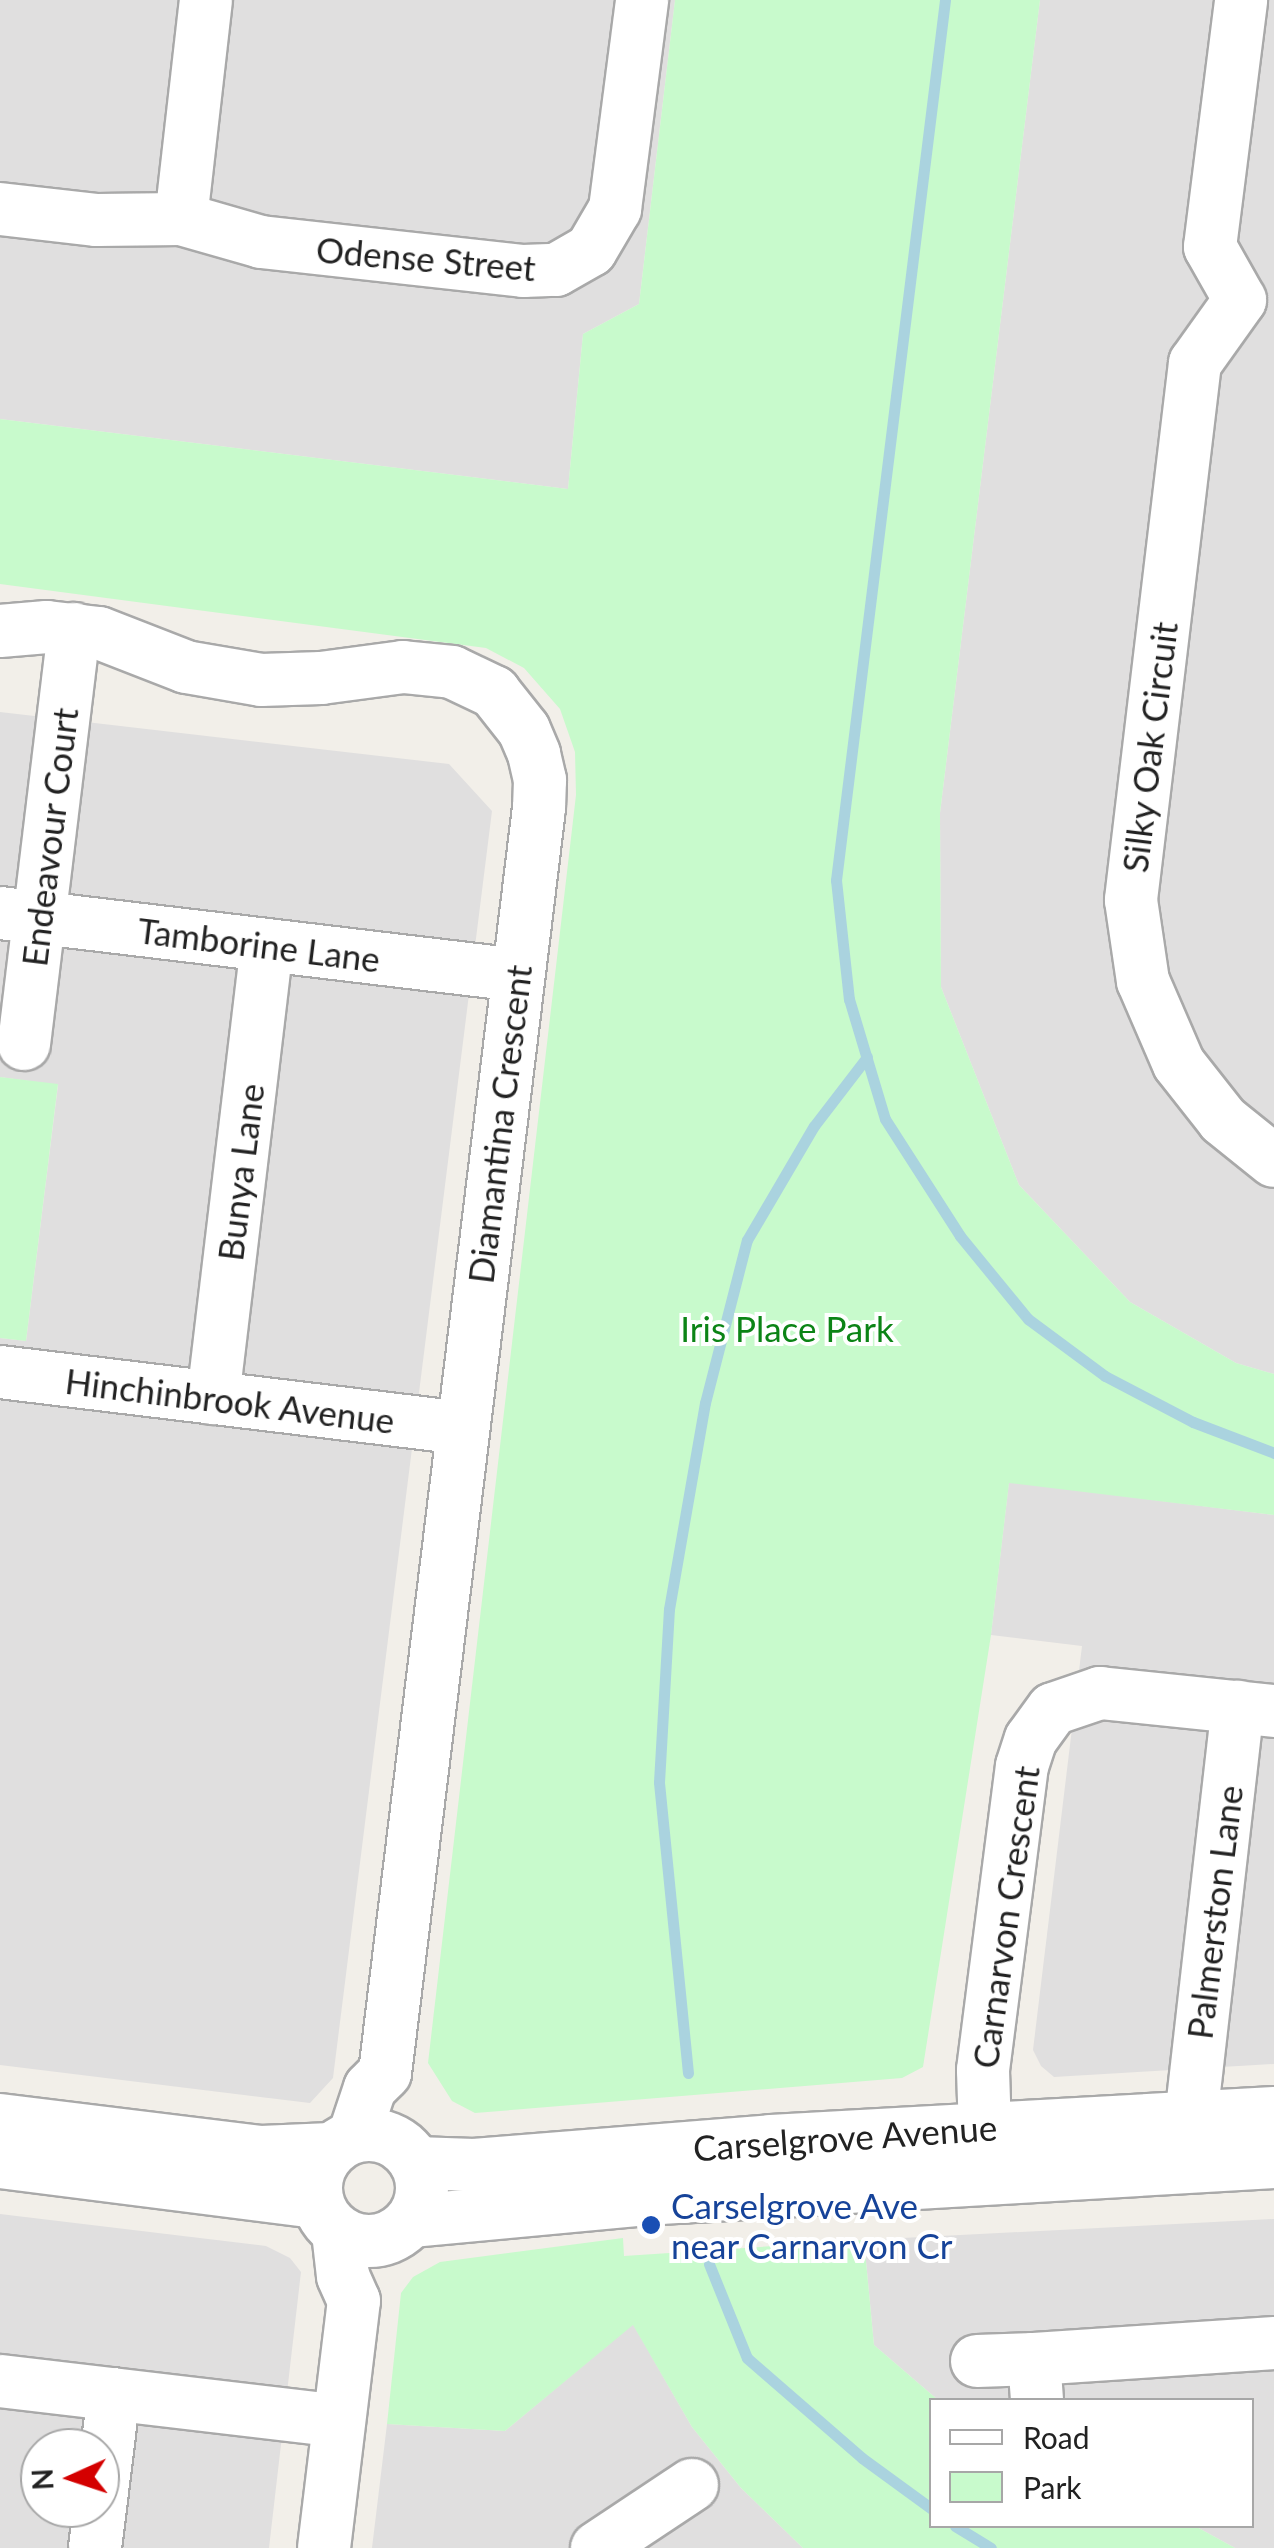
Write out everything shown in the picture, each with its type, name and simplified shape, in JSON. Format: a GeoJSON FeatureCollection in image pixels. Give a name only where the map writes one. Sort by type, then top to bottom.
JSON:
{"type":"FeatureCollection","features":[{"type":"Feature","properties":{"kind":"street"},"geometry":{"type":"LineString","coordinates":[[181,219],[206,0]]}},
{"type":"Feature","properties":{"kind":"street","name":"Odense Street"},"geometry":{"type":"LineString","coordinates":[[0,209],[97,220],[181,219],[261,242],[523,271],[568,266],[601,240],[615,209],[642,0]]}},
{"type":"Feature","properties":{"kind":"street","name":"Silky Oak Circuit"},"geometry":{"type":"LineString","coordinates":[[1242,0],[1210,247],[1257,301],[1196,363],[1132,900],[1143,981],[1179,1064],[1224,1120],[1274,1162]]}},
{"type":"Feature","properties":{"kind":"street","name":"Diamantina Crescent"},"geometry":{"type":"LineString","coordinates":[[0,631],[74,629],[99,633],[186,668],[222,676],[292,680],[403,666],[429,668],[474,680],[494,692],[524,730],[540,780],[385,2073],[370,2088],[375,2148],[317,2174],[362,2224]]}},
{"type":"Feature","properties":{"kind":"street","name":"Endeavour Court"},"geometry":{"type":"LineString","coordinates":[[24,1044],[20,915],[74,629]]}},
{"type":"Feature","properties":{"kind":"street","name":"Tamborine Lane"},"geometry":{"type":"LineString","coordinates":[[20,915],[518,974]]}},
{"type":"Feature","properties":{"kind":"street","name":"Bunya Lane"},"geometry":{"type":"LineString","coordinates":[[213,1398],[267,945]]}},
{"type":"Feature","properties":{"kind":"street","name":"Hinchinbrook Avenue"},"geometry":{"type":"LineString","coordinates":[[0,1372],[460,1428]]}},
{"type":"Feature","properties":{"kind":"street","name":"Carnarvon Crescent"},"geometry":{"type":"LineString","coordinates":[[985,2153],[987,2034],[1022,1766],[1031,1738],[1052,1709],[1100,1693],[1256,1709]]}},
{"type":"Feature","properties":{"kind":"street","name":"Palmerston Lane"},"geometry":{"type":"LineString","coordinates":[[1192,2118],[1256,1709]]}},
{"type":"Feature","properties":{"kind":"street","name":"Carselgrove Avenue"},"geometry":{"type":"LineString","coordinates":[[0,2162],[362,2224],[985,2153],[1192,2118],[1274,2113]]}},
{"type":"Feature","properties":{"kind":"street","name":"Carselgrove Avenue"},"geometry":{"type":"LineString","coordinates":[[0,2120],[261,2152],[375,2148],[474,2164],[985,2153],[1274,2162]]}},
{"type":"Feature","properties":{"kind":"street"},"geometry":{"type":"LineString","coordinates":[[324,2548],[354,2300],[370,2282],[362,2224],[422,2193],[375,2148]]}},
{"type":"Feature","properties":{"kind":"street"},"geometry":{"type":"LineString","coordinates":[[977,2361],[1035,2380],[1274,2343]]}},
{"type":"Feature","properties":{"kind":"street"},"geometry":{"type":"LineString","coordinates":[[0,2380],[339,2421]]}},
{"type":"Feature","properties":{"kind":"street"},"geometry":{"type":"LineString","coordinates":[[95,2548],[114,2394]]}},
{"type":"Feature","properties":{"kind":"street"},"geometry":{"type":"LineString","coordinates":[[596,2548],[692,2484]]}},
{"type":"Feature","properties":{"kind":"shaded area"},"geometry":{"type":"Polygon","coordinates":[[[0,0],[675,0],[639,304],[583,334],[568,489],[0,419],[0,0]]]}},
{"type":"Feature","properties":{"kind":"shaded area"},"geometry":{"type":"Polygon","coordinates":[[[1040,0],[1274,0],[1274,1374],[1236,1363],[1130,1302],[1019,1185],[941,987],[940,813],[1040,0]]]}},
{"type":"Feature","properties":{"kind":"shaded area"},"geometry":{"type":"Polygon","coordinates":[[[0,712],[449,764],[492,811],[333,2078],[310,2103],[0,2065],[0,1338],[26,1341],[58,1085],[0,1077],[0,712]]]}},
{"type":"Feature","properties":{"kind":"shaded area"},"geometry":{"type":"Polygon","coordinates":[[[1009,1482],[1274,1515],[1274,2064],[1054,2077],[1041,2066],[1033,2050],[1082,1646],[991,1635],[1009,1482]]]}},
{"type":"Feature","properties":{"kind":"shaded area"},"geometry":{"type":"Polygon","coordinates":[[[0,2214],[266,2246],[290,2258],[301,2272],[269,2548],[0,2548],[0,2214]]]}},
{"type":"Feature","properties":{"kind":"shaded area"},"geometry":{"type":"Polygon","coordinates":[[[1274,2219],[1274,2548],[1235,2548],[1199,2528],[1254,2528],[1254,2398],[936,2398],[874,2345],[864,2240],[1274,2219]]]}},
{"type":"Feature","properties":{"kind":"shaded area"},"geometry":{"type":"Polygon","coordinates":[[[633,2324],[692,2427],[741,2488],[803,2548],[372,2548],[387,2424],[505,2431],[633,2324]]]}},
{"type":"Feature","properties":{"kind":"green space","name":"Iris Place Park"},"geometry":{"type":"Polygon","coordinates":[[[675,0],[1040,0],[940,813],[941,987],[1019,1185],[1130,1302],[1236,1363],[1274,1374],[1274,1515],[1009,1483],[991,1635],[923,2067],[902,2078],[475,2113],[452,2101],[428,2063],[576,795],[575,752],[560,709],[524,668],[486,648],[0,584],[0,419],[568,489],[583,334],[639,304],[675,0]]]}},
{"type":"Feature","properties":{"kind":"green space"},"geometry":{"type":"Polygon","coordinates":[[[0,1077],[58,1084],[26,1341],[0,1338],[0,1077]]]}},
{"type":"Feature","properties":{"kind":"green space"},"geometry":{"type":"Polygon","coordinates":[[[623,2238],[624,2256],[864,2240],[874,2345],[936,2398],[929,2398],[929,2528],[1199,2528],[1235,2548],[803,2548],[741,2488],[692,2427],[633,2325],[505,2431],[387,2424],[401,2293],[413,2277],[440,2262],[623,2238]]]}},
{"type":"Feature","properties":{"kind":"waterway"},"geometry":{"type":"LineString","coordinates":[[945,0],[836,880],[849,999],[885,1119],[960,1236],[1028,1319],[1105,1376],[1193,1422],[1274,1453]]}},
{"type":"Feature","properties":{"kind":"waterway"},"geometry":{"type":"LineString","coordinates":[[688,2073],[659,1782],[669,1609],[705,1403],[747,1240],[814,1126],[867,1057]]}},
{"type":"Feature","properties":{"kind":"waterway"},"geometry":{"type":"LineString","coordinates":[[709,2264],[747,2358],[862,2458],[929,2507]]}},
{"type":"Feature","properties":{"kind":"waterway"},"geometry":{"type":"LineString","coordinates":[[958,2528],[991,2548]]}},
{"type":"Feature","properties":{"kind":"place","name":"Carselgrove Ave near Carnarvon Cr"},"geometry":{"type":"Point","coordinates":[651,2225]}}]}
